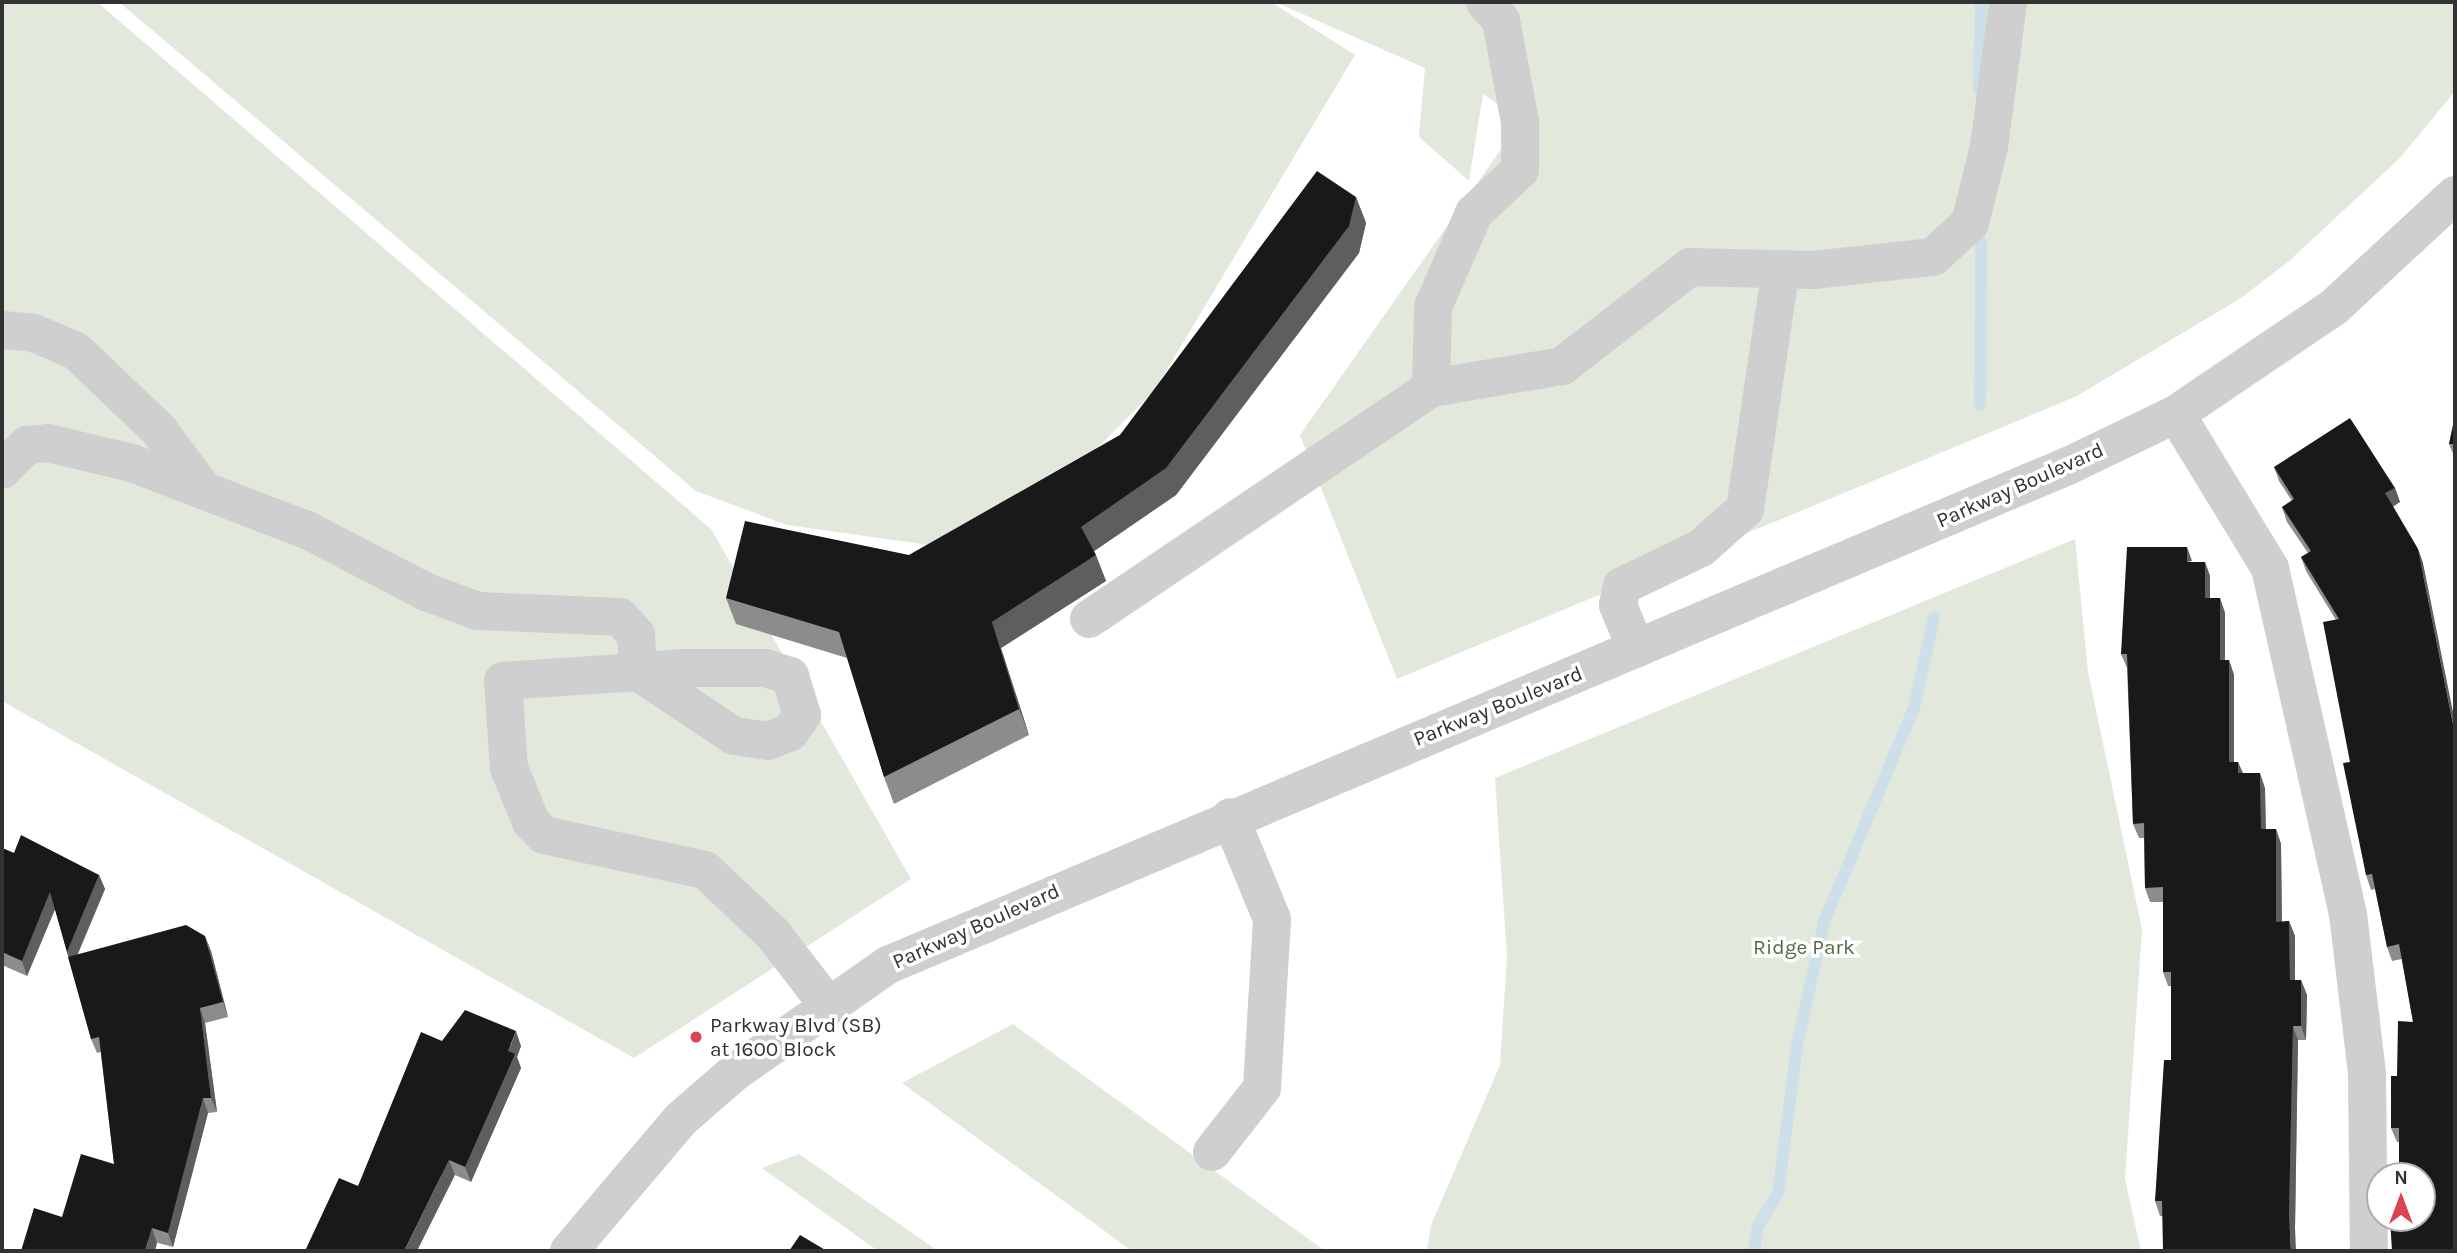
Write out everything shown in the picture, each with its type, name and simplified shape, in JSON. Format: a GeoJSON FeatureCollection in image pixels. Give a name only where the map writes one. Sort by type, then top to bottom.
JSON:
{"type":"FeatureCollection","features":[{"type":"Feature","properties":{"kind":"street"},"geometry":{"type":"LineString","coordinates":[[1431,388],[1433,307],[1474,213],[1520,170],[1520,122],[1501,20],[1485,2]]}},
{"type":"Feature","properties":{"kind":"street"},"geometry":{"type":"LineString","coordinates":[[1089,619],[1431,388],[1562,366],[1690,267],[1781,269],[1933,257],[1970,223],[1989,147],[2008,2]]}},
{"type":"Feature","properties":{"kind":"street","name":"Parkway Boulevard"},"geometry":{"type":"LineString","coordinates":[[569,1251],[681,1119],[827,1004],[940,939],[1636,649],[2176,414],[2334,307],[2455,195]]}},
{"type":"Feature","properties":{"kind":"street"},"geometry":{"type":"LineString","coordinates":[[1636,649],[1618,605],[1622,586],[1701,548],[1745,509],[1781,269]]}},
{"type":"Feature","properties":{"kind":"street"},"geometry":{"type":"LineString","coordinates":[[2,330],[34,333],[76,351],[159,430],[202,488]]}},
{"type":"Feature","properties":{"kind":"street"},"geometry":{"type":"LineString","coordinates":[[2176,414],[2270,568],[2348,914],[2367,1073],[2369,1251]]}},
{"type":"Feature","properties":{"kind":"street"},"geometry":{"type":"LineString","coordinates":[[2,470],[27,445],[48,443],[202,488],[478,611],[620,617],[636,635],[638,672],[503,681],[509,768],[531,822],[560,841],[603,843],[705,870],[773,934],[827,1004]]}},
{"type":"Feature","properties":{"kind":"street"},"geometry":{"type":"LineString","coordinates":[[1212,1152],[1262,1088],[1272,919],[1230,817]]}},
{"type":"Feature","properties":{"kind":"green space"},"geometry":{"type":"Polygon","coordinates":[[[2,2],[97,2],[711,529],[911,879],[634,1058],[2,701],[2,2]]]}},
{"type":"Feature","properties":{"kind":"green space"},"geometry":{"type":"Polygon","coordinates":[[[119,2],[1271,2],[1355,55],[1154,391],[1059,486],[929,545],[787,525],[696,491],[119,2]]]}},
{"type":"Feature","properties":{"kind":"green space"},"geometry":{"type":"Polygon","coordinates":[[[1275,2],[2455,2],[2455,91],[2400,158],[2289,261],[2241,298],[2077,396],[1397,679],[1300,435],[1521,121],[1483,94],[1469,181],[1419,137],[1425,68],[1275,2]]]}},
{"type":"Feature","properties":{"kind":"green space","name":"Ridge Park"},"geometry":{"type":"Polygon","coordinates":[[[2075,539],[2088,672],[2142,929],[2125,1179],[2141,1251],[1427,1251],[1431,1225],[1500,1065],[1507,956],[1495,778],[2075,539]]]}},
{"type":"Feature","properties":{"kind":"green space"},"geometry":{"type":"Polygon","coordinates":[[[1013,1024],[1325,1251],[1132,1251],[902,1083],[1013,1024]]]}},
{"type":"Feature","properties":{"kind":"green space"},"geometry":{"type":"Polygon","coordinates":[[[799,1154],[938,1251],[878,1251],[762,1168],[799,1154]]]}},
{"type":"Feature","properties":{"kind":"building"},"geometry":{"type":"Polygon","coordinates":[[[1317,171],[1356,197],[1349,226],[1166,468],[1081,527],[1096,555],[992,622],[1019,709],[884,777],[839,632],[726,598],[745,521],[909,555],[1120,435],[1317,171]]]}},
{"type":"Feature","properties":{"kind":"building"},"geometry":{"type":"Polygon","coordinates":[[[2455,416],[2455,444],[2449,444],[2455,416]]]}},
{"type":"Feature","properties":{"kind":"building"},"geometry":{"type":"Polygon","coordinates":[[[2350,418],[2395,488],[2385,493],[2418,549],[2455,734],[2455,1251],[2392,1251],[2391,1232],[2436,1232],[2436,1162],[2399,1162],[2399,1128],[2391,1128],[2391,1076],[2397,1076],[2398,1021],[2413,1022],[2399,944],[2387,947],[2372,874],[2366,875],[2343,763],[2350,762],[2323,622],[2339,619],[2301,557],[2311,551],[2282,507],[2294,499],[2274,467],[2350,418]]]}},
{"type":"Feature","properties":{"kind":"building"},"geometry":{"type":"Polygon","coordinates":[[[2127,547],[2187,547],[2187,562],[2205,562],[2205,598],[2220,598],[2220,660],[2229,660],[2229,762],[2238,762],[2238,773],[2260,773],[2261,829],[2276,829],[2276,922],[2289,921],[2290,980],[2301,980],[2301,1026],[2293,1026],[2289,1214],[2291,1251],[2163,1251],[2162,1201],[2155,1201],[2164,1060],[2171,1060],[2171,972],[2163,972],[2163,887],[2145,888],[2144,823],[2133,824],[2127,654],[2121,654],[2127,547]]]}},
{"type":"Feature","properties":{"kind":"building"},"geometry":{"type":"Polygon","coordinates":[[[21,835],[99,875],[67,952],[50,892],[22,961],[2,952],[2,848],[14,853],[21,835]]]}},
{"type":"Feature","properties":{"kind":"building"},"geometry":{"type":"Polygon","coordinates":[[[186,925],[205,936],[223,1002],[200,1008],[211,1098],[203,1098],[168,1233],[152,1228],[145,1251],[21,1251],[34,1208],[62,1217],[81,1154],[114,1164],[99,1037],[91,1039],[68,957],[186,925]]]}},
{"type":"Feature","properties":{"kind":"building"},"geometry":{"type":"Polygon","coordinates":[[[465,1010],[516,1031],[508,1051],[515,1054],[465,1167],[449,1160],[404,1251],[305,1251],[339,1178],[358,1186],[421,1032],[442,1041],[465,1010]]]}},
{"type":"Feature","properties":{"kind":"building"},"geometry":{"type":"Polygon","coordinates":[[[800,1235],[827,1251],[789,1251],[800,1235]]]}},
{"type":"Feature","properties":{"kind":"waterway"},"geometry":{"type":"LineString","coordinates":[[1979,89],[1981,2]]}},
{"type":"Feature","properties":{"kind":"waterway"},"geometry":{"type":"LineString","coordinates":[[1980,405],[1981,242]]}},
{"type":"Feature","properties":{"kind":"waterway"},"geometry":{"type":"LineString","coordinates":[[1754,1251],[1758,1226],[1778,1194],[1797,1045],[1824,922],[1914,708],[1934,618]]}},
{"type":"Feature","properties":{"kind":"place","name":"Parkway Blvd (SB) at 1600 Block"},"geometry":{"type":"Point","coordinates":[696,1037]}}]}
